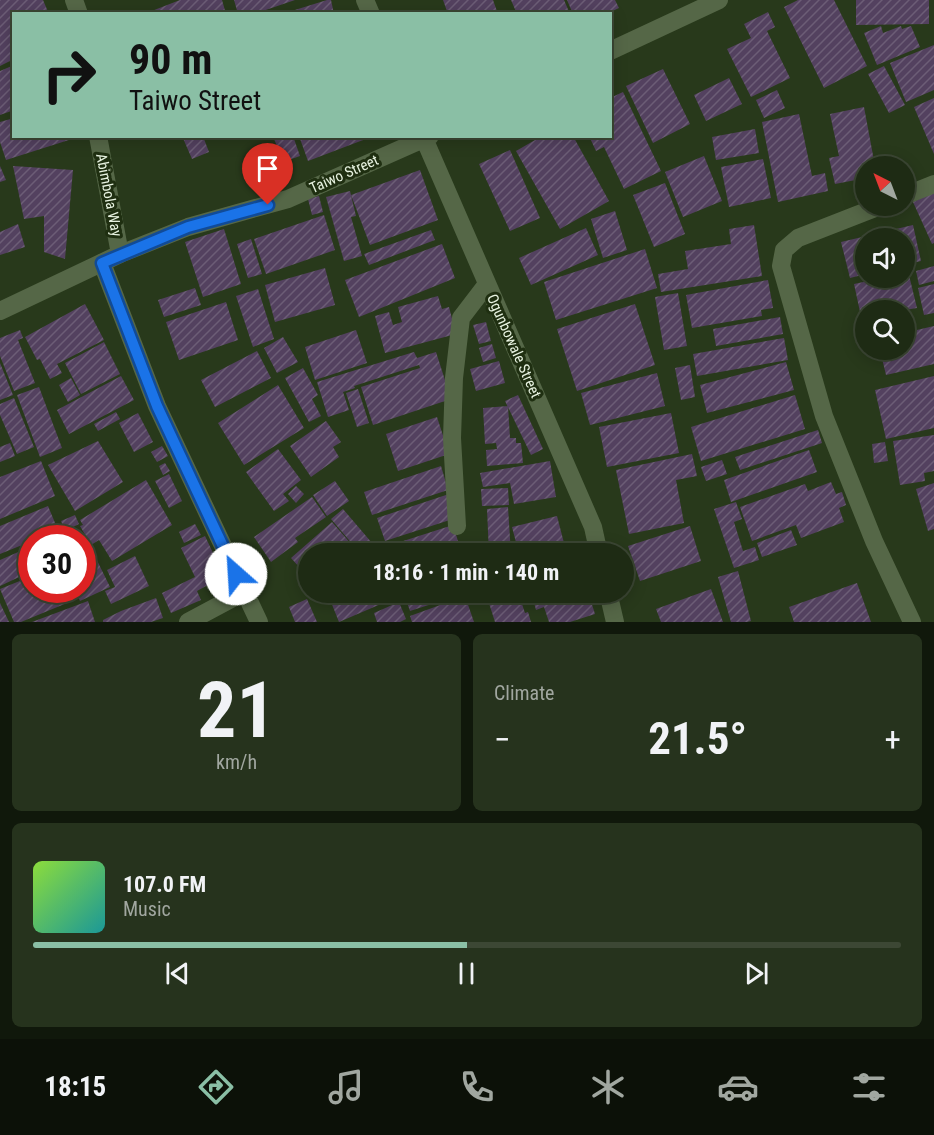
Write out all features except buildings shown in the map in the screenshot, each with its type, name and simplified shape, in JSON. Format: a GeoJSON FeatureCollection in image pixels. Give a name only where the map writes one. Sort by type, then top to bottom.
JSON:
{"type":"FeatureCollection","features":[{"type":"Feature","properties":{"kind":"street"},"geometry":{"type":"LineString","coordinates":[[612,50],[719,0]]}},
{"type":"Feature","properties":{"kind":"street","name":"Abimbola Way"},"geometry":{"type":"LineString","coordinates":[[98,138],[120,254]]}},
{"type":"Feature","properties":{"kind":"street","name":"Taiwo Street"},"geometry":{"type":"LineString","coordinates":[[0,311],[120,254],[188,227],[288,199],[424,138]]}},
{"type":"Feature","properties":{"kind":"street","name":"Ogunbowale Street"},"geometry":{"type":"LineString","coordinates":[[426,138],[593,527],[597,543]]}},
{"type":"Feature","properties":{"kind":"street"},"geometry":{"type":"LineString","coordinates":[[915,192],[934,184]]}},
{"type":"Feature","properties":{"kind":"street"},"geometry":{"type":"LineString","coordinates":[[855,216],[798,238],[784,250],[781,266],[824,416],[874,541],[912,622]]}},
{"type":"Feature","properties":{"kind":"street"},"geometry":{"type":"LineString","coordinates":[[102,263],[157,406],[259,622]]}},
{"type":"Feature","properties":{"kind":"street"},"geometry":{"type":"LineString","coordinates":[[457,526],[452,438],[455,368],[461,318],[487,284]]}},
{"type":"Feature","properties":{"kind":"street"},"geometry":{"type":"LineString","coordinates":[[188,622],[244,592]]}},
{"type":"Feature","properties":{"kind":"street"},"geometry":{"type":"LineString","coordinates":[[611,603],[615,622]]}},
{"type":"Feature","properties":{"kind":"route"},"geometry":{"type":"LineString","coordinates":[[236,574],[157,406],[102,263],[188,227],[268,205]]}}]}
